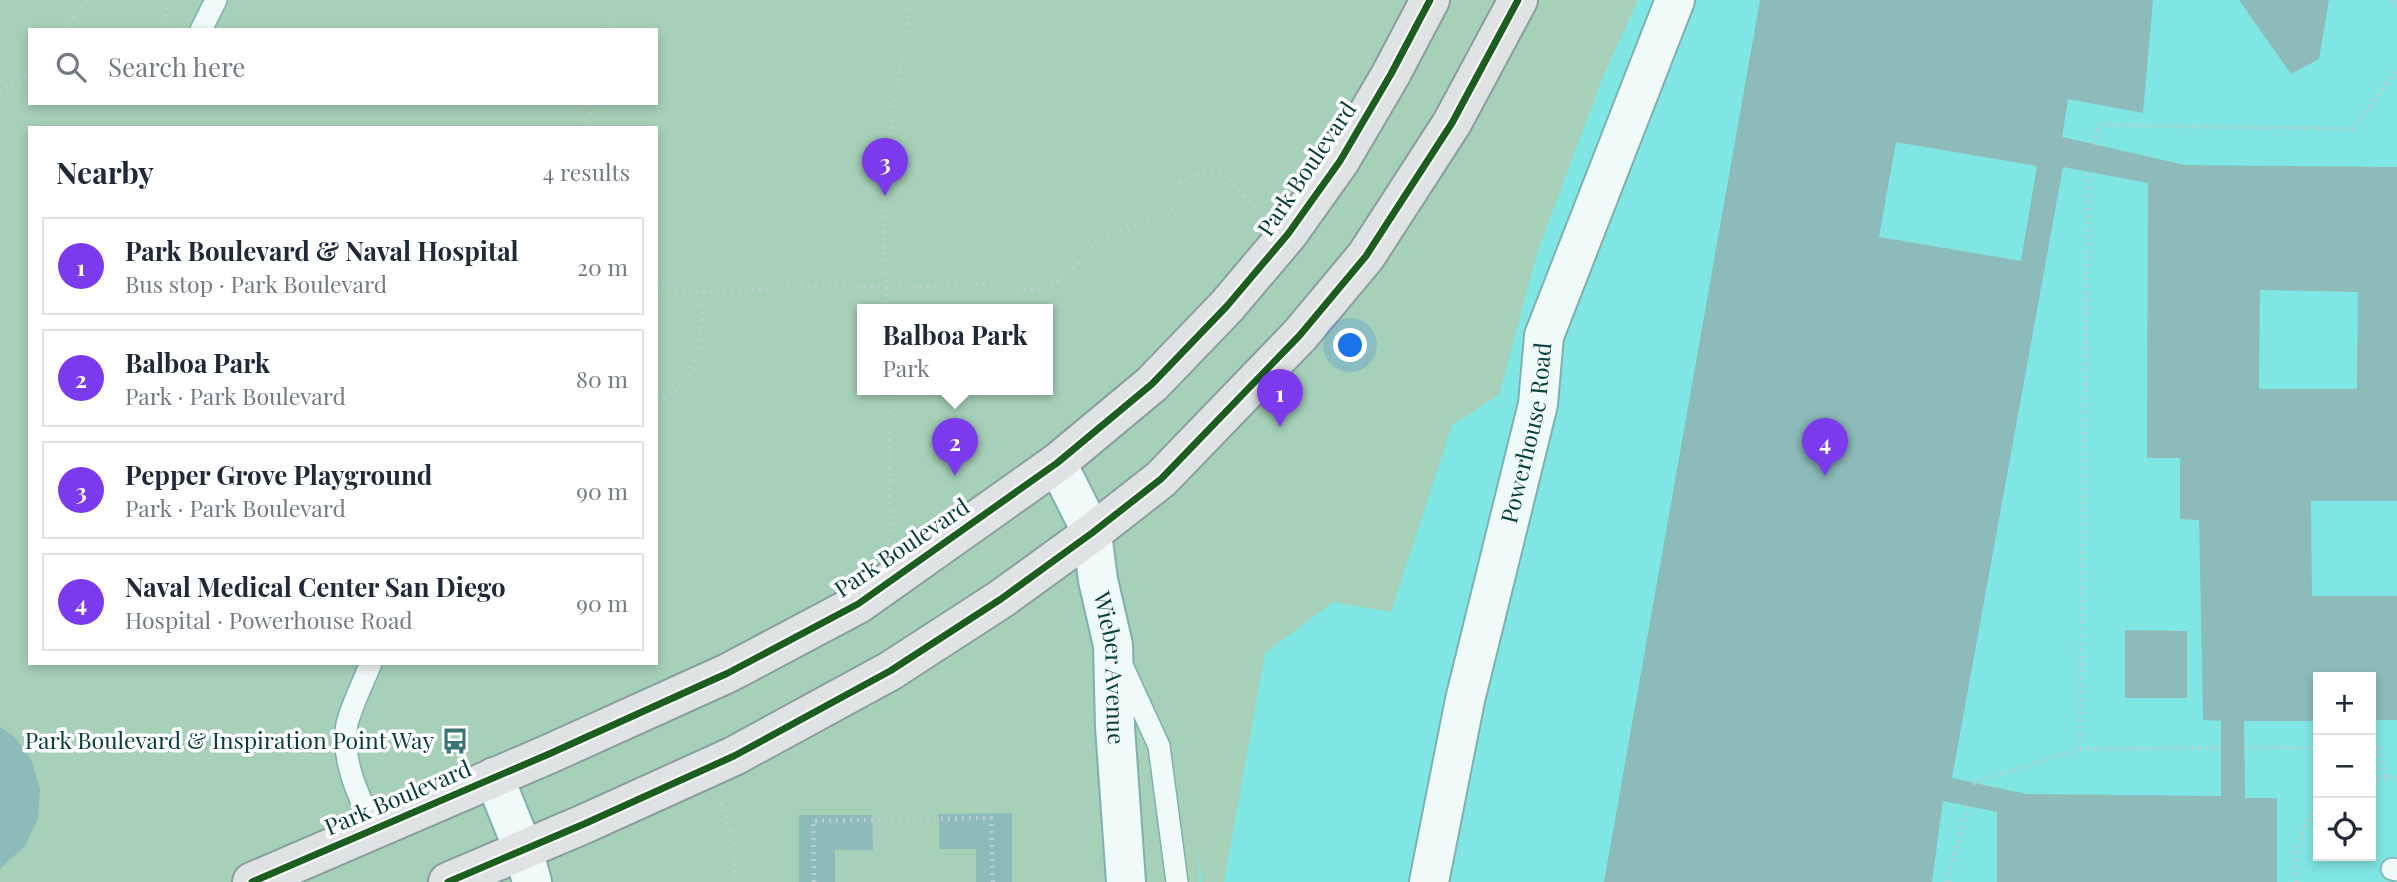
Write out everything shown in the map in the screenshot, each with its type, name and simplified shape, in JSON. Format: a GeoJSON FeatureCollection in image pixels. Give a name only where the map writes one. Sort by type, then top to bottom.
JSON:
{"type":"FeatureCollection","features":[{"type":"Feature","properties":{"kind":"main road","name":"Park Boulevard"},"geometry":{"type":"LineString","coordinates":[[252,882],[728,673],[858,604],[1057,463],[1152,384],[1227,306],[1288,234],[1340,161],[1430,0]]}},
{"type":"Feature","properties":{"kind":"main road"},"geometry":{"type":"LineString","coordinates":[[447,882],[527,866],[890,671],[1001,599],[1161,479],[1300,335],[1366,256],[1452,123],[1518,0]]}},
{"type":"Feature","properties":{"kind":"street","name":"Powerhouse Road"},"geometry":{"type":"LineString","coordinates":[[1429,882],[1465,700],[1538,404],[1544,336],[1675,0]]}},
{"type":"Feature","properties":{"kind":"street","name":"Wieber Avenue"},"geometry":{"type":"LineString","coordinates":[[1057,463],[1092,533],[1098,580],[1113,645],[1115,727],[1126,882]]}},
{"type":"Feature","properties":{"kind":"street"},"geometry":{"type":"LineString","coordinates":[[494,777],[527,866]]}},
{"type":"Feature","properties":{"kind":"lane"},"geometry":{"type":"LineString","coordinates":[[202,28],[216,0]]}},
{"type":"Feature","properties":{"kind":"lane"},"geometry":{"type":"LineString","coordinates":[[1113,645],[1159,746],[1177,882]]}},
{"type":"Feature","properties":{"kind":"lane"},"geometry":{"type":"LineString","coordinates":[[370,665],[347,725],[347,754],[358,794],[374,829]]}},
{"type":"Feature","properties":{"kind":"path"},"geometry":{"type":"LineString","coordinates":[[66,28],[90,0]]}},
{"type":"Feature","properties":{"kind":"path"},"geometry":{"type":"LineString","coordinates":[[162,28],[169,0]]}},
{"type":"Feature","properties":{"kind":"path"},"geometry":{"type":"LineString","coordinates":[[887,304],[883,200],[888,142],[911,0]]}},
{"type":"Feature","properties":{"kind":"path"},"geometry":{"type":"LineString","coordinates":[[2392,0],[2397,6]]}},
{"type":"Feature","properties":{"kind":"path"},"geometry":{"type":"LineString","coordinates":[[609,28],[613,23]]}},
{"type":"Feature","properties":{"kind":"path"},"geometry":{"type":"LineString","coordinates":[[2093,144],[2100,125],[2353,129],[2397,69]]}},
{"type":"Feature","properties":{"kind":"path"},"geometry":{"type":"LineString","coordinates":[[0,91],[28,74]]}},
{"type":"Feature","properties":{"kind":"path"},"geometry":{"type":"LineString","coordinates":[[587,126],[592,105]]}},
{"type":"Feature","properties":{"kind":"path"},"geometry":{"type":"LineString","coordinates":[[2080,749],[2088,172]]}},
{"type":"Feature","properties":{"kind":"path"},"geometry":{"type":"LineString","coordinates":[[658,282],[667,287],[703,293],[813,285],[887,287],[989,284],[1020,291],[1051,287],[1077,265],[1101,237],[1171,214],[1180,183],[1194,174],[1222,173],[1262,215]]}},
{"type":"Feature","properties":{"kind":"path"},"geometry":{"type":"LineString","coordinates":[[658,399],[681,387],[694,365],[699,344],[703,293]]}},
{"type":"Feature","properties":{"kind":"path"},"geometry":{"type":"LineString","coordinates":[[888,395],[890,534],[894,544]]}},
{"type":"Feature","properties":{"kind":"path"},"geometry":{"type":"LineString","coordinates":[[2245,747],[2313,748]]}},
{"type":"Feature","properties":{"kind":"path"},"geometry":{"type":"LineString","coordinates":[[1973,783],[2080,749],[2221,748]]}},
{"type":"Feature","properties":{"kind":"path"},"geometry":{"type":"LineString","coordinates":[[2376,748],[2379,748],[2385,777]]}},
{"type":"Feature","properties":{"kind":"path"},"geometry":{"type":"LineString","coordinates":[[2376,778],[2397,778]]}},
{"type":"Feature","properties":{"kind":"path"},"geometry":{"type":"LineString","coordinates":[[719,799],[736,847],[734,882]]}},
{"type":"Feature","properties":{"kind":"path"},"geometry":{"type":"LineString","coordinates":[[1947,882],[1968,806]]}},
{"type":"Feature","properties":{"kind":"path"},"geometry":{"type":"LineString","coordinates":[[2296,882],[2296,852],[2305,823],[2313,812]]}},
{"type":"Feature","properties":{"kind":"path"},"geometry":{"type":"LineString","coordinates":[[814,882],[813,821],[991,818],[993,882]]}},
{"type":"Feature","properties":{"kind":"shaded area"},"geometry":{"type":"Polygon","coordinates":[[[1571,0],[2397,0],[2397,882],[1199,882],[1193,797],[1571,0]]]}},
{"type":"Feature","properties":{"kind":"green space"},"geometry":{"type":"Polygon","coordinates":[[[0,0],[1638,0],[1603,77],[1538,250],[1499,395],[1452,425],[1391,612],[1333,602],[1265,653],[1224,882],[1202,882],[1198,849],[1199,882],[0,882],[0,0]]]}},
{"type":"Feature","properties":{"kind":"building"},"geometry":{"type":"Polygon","coordinates":[[[1760,0],[2153,0],[2143,113],[2068,99],[2062,137],[2185,165],[2397,167],[2397,501],[2311,501],[2312,596],[2397,596],[2397,720],[2376,720],[2376,672],[2313,672],[2313,721],[2244,721],[2245,798],[2277,798],[2277,882],[1997,882],[1997,812],[1943,801],[1932,882],[1604,882],[1760,0]],[[1896,142],[1879,237],[2021,261],[2037,166],[1896,142]],[[2063,167],[1952,778],[2026,794],[2221,796],[2221,721],[2203,720],[2199,520],[2180,519],[2180,458],[2147,458],[2148,183],[2063,167]],[[2260,290],[2259,389],[2357,389],[2358,292],[2260,290]]]}},
{"type":"Feature","properties":{"kind":"building"},"geometry":{"type":"Polygon","coordinates":[[[2239,0],[2329,0],[2319,59],[2291,74],[2239,0]]]}},
{"type":"Feature","properties":{"kind":"building"},"geometry":{"type":"Polygon","coordinates":[[[2125,630],[2187,631],[2187,698],[2125,698],[2125,630]]]}},
{"type":"Feature","properties":{"kind":"building"},"geometry":{"type":"Polygon","coordinates":[[[0,727],[15,737],[32,761],[40,790],[38,819],[25,846],[0,869],[0,727]]]}},
{"type":"Feature","properties":{"kind":"building"},"geometry":{"type":"Polygon","coordinates":[[[1012,813],[1012,882],[976,882],[976,849],[939,849],[939,814],[1012,813]]]}},
{"type":"Feature","properties":{"kind":"building"},"geometry":{"type":"Polygon","coordinates":[[[799,815],[872,815],[873,850],[835,850],[835,882],[799,882],[799,815]]]}},
{"type":"Feature","properties":{"kind":"cycle path"},"geometry":{"type":"LineString","coordinates":[[252,882],[549,754],[728,673],[858,604],[1057,463],[1152,384],[1227,306],[1288,234],[1340,161],[1430,0]]}},
{"type":"Feature","properties":{"kind":"cycle path"},"geometry":{"type":"LineString","coordinates":[[448,882],[734,756],[890,671],[1001,599],[1161,479],[1300,335],[1366,256],[1452,123],[1518,0]]}},
{"type":"Feature","properties":{"kind":"place","name":"Pepper Grove Playground"},"geometry":{"type":"Point","coordinates":[885,196]}},
{"type":"Feature","properties":{"kind":"place","name":"Park Boulevard & Naval Hospital"},"geometry":{"type":"Point","coordinates":[1280,427]}},
{"type":"Feature","properties":{"kind":"place","name":"Balboa Park"},"geometry":{"type":"Point","coordinates":[955,476]}},
{"type":"Feature","properties":{"kind":"place","name":"Naval Medical Center San Diego"},"geometry":{"type":"Point","coordinates":[1825,476]}},
{"type":"Feature","properties":{"kind":"place","name":"Park Boulevard & Inspiration Point Way"},"geometry":{"type":"Point","coordinates":[455,741]}}]}
